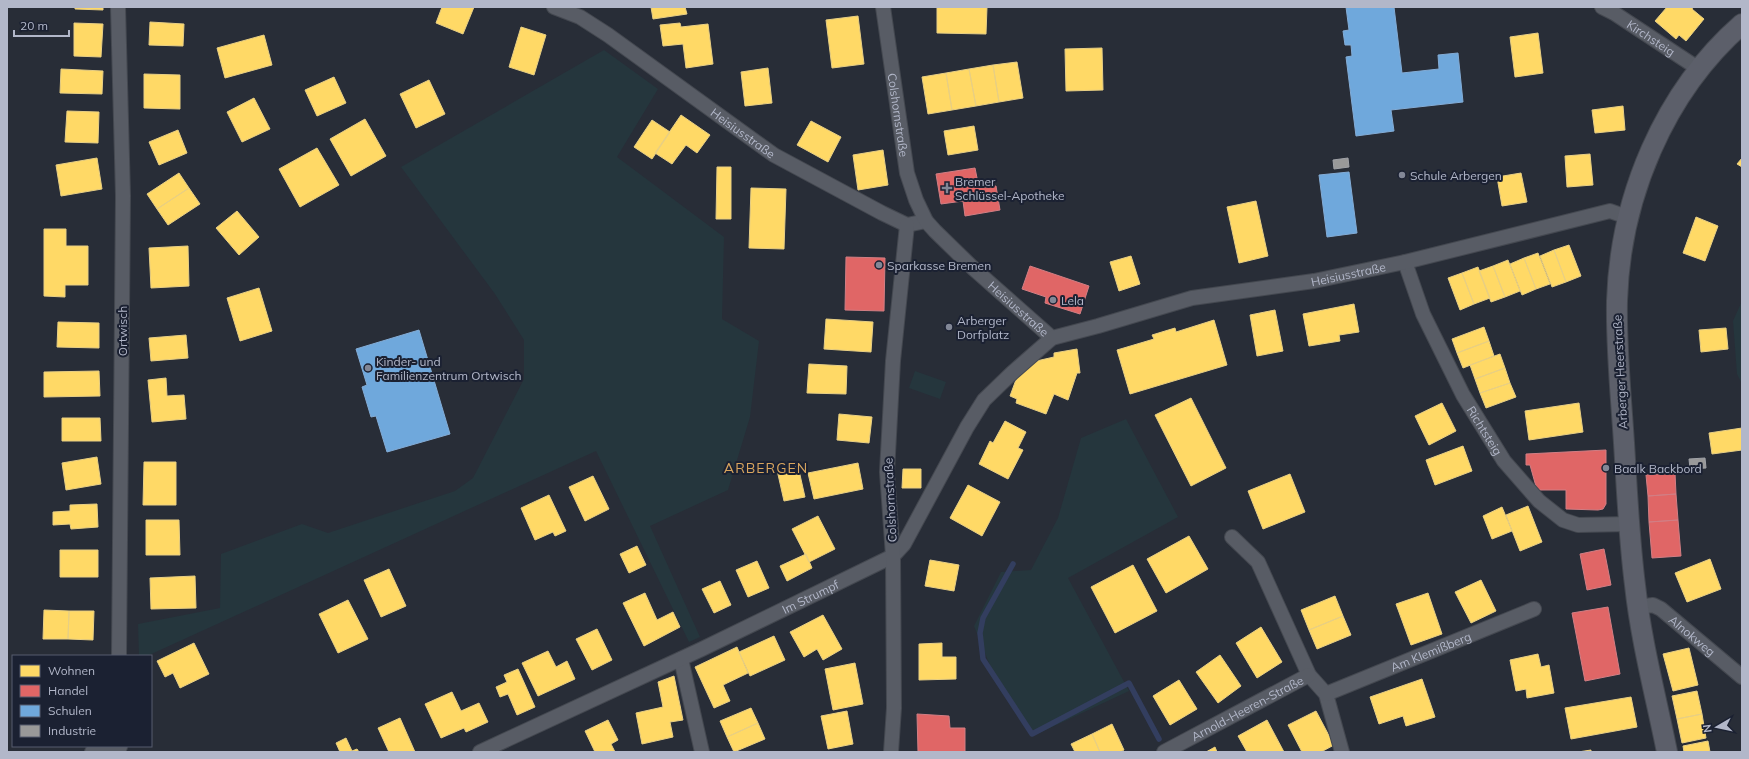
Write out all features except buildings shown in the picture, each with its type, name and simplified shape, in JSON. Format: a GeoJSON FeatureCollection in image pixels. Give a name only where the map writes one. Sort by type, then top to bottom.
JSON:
{"type":"FeatureCollection","features":[{"type":"Feature","properties":{"kind":"main road","name":"Arberger Heerstraße"},"geometry":{"type":"LineString","coordinates":[[1667,752],[1638,607],[1629,524],[1621,403],[1617,301],[1620,263],[1628,217],[1637,186],[1656,140],[1676,102],[1699,69],[1732,32],[1742,24]]}},
{"type":"Feature","properties":{"kind":"street","name":"Ortwisch"},"geometry":{"type":"LineString","coordinates":[[118,7],[123,196],[119,655]]}},
{"type":"Feature","properties":{"kind":"street","name":"Heisiusstraße"},"geometry":{"type":"LineString","coordinates":[[554,7],[580,12],[608,35],[774,154],[882,214],[907,225]]}},
{"type":"Feature","properties":{"kind":"street","name":"Colshornstraße"},"geometry":{"type":"LineString","coordinates":[[883,7],[907,173],[916,200],[926,221]]}},
{"type":"Feature","properties":{"kind":"street","name":"Kirchsteig"},"geometry":{"type":"LineString","coordinates":[[1602,7],[1614,13],[1699,69]]}},
{"type":"Feature","properties":{"kind":"street","name":"Heisiusstraße"},"geometry":{"type":"LineString","coordinates":[[926,221],[974,268],[1052,338],[1192,298],[1314,281],[1405,262],[1610,211],[1628,217]]}},
{"type":"Feature","properties":{"kind":"street"},"geometry":{"type":"LineString","coordinates":[[907,225],[926,221]]}},
{"type":"Feature","properties":{"kind":"street","name":"Colshornstraße"},"geometry":{"type":"LineString","coordinates":[[891,752],[894,708],[893,556],[887,472],[893,360],[907,225]]}},
{"type":"Feature","properties":{"kind":"street","name":"Richtsteig"},"geometry":{"type":"LineString","coordinates":[[1405,262],[1423,314],[1463,395],[1504,461],[1539,501],[1563,520],[1578,525],[1629,524]]}},
{"type":"Feature","properties":{"kind":"street","name":"Im Strumpf"},"geometry":{"type":"LineString","coordinates":[[480,752],[681,659],[893,556],[904,544],[967,427],[984,400],[1052,338]]}},
{"type":"Feature","properties":{"kind":"street"},"geometry":{"type":"LineString","coordinates":[[1232,537],[1258,562],[1309,675],[1326,694],[1342,752]]}},
{"type":"Feature","properties":{"kind":"street","name":"Alnokweg"},"geometry":{"type":"LineString","coordinates":[[1638,607],[1653,605],[1661,609],[1742,677]]}},
{"type":"Feature","properties":{"kind":"street","name":"Am Klemißberg"},"geometry":{"type":"LineString","coordinates":[[1326,694],[1534,609]]}},
{"type":"Feature","properties":{"kind":"street"},"geometry":{"type":"LineString","coordinates":[[681,659],[702,752]]}},
{"type":"Feature","properties":{"kind":"street","name":"Arnold-Heeren-Straße"},"geometry":{"type":"LineString","coordinates":[[1164,752],[1309,675]]}},
{"type":"Feature","properties":{"kind":"street"},"geometry":{"type":"LineString","coordinates":[[92,752],[120,748]]}},
{"type":"Feature","properties":{"kind":"shaded area"},"geometry":{"type":"Polygon","coordinates":[[[604,50],[658,89],[617,157],[724,237],[722,319],[759,341],[750,417],[728,490],[650,526],[700,637],[689,642],[596,451],[149,655],[139,655],[138,624],[220,608],[221,554],[302,524],[328,533],[455,491],[473,478],[524,379],[524,340],[495,294],[401,167],[604,50]]]}},
{"type":"Feature","properties":{"kind":"shaded area"},"geometry":{"type":"Polygon","coordinates":[[[1742,301],[1742,384],[1737,374],[1733,321],[1742,301]]]}},
{"type":"Feature","properties":{"kind":"shaded area"},"geometry":{"type":"Polygon","coordinates":[[[915,371],[946,382],[940,399],[909,388],[915,371]]]}},
{"type":"Feature","properties":{"kind":"shaded area"},"geometry":{"type":"Polygon","coordinates":[[[1126,419],[1178,517],[1068,578],[1129,691],[1035,735],[1000,690],[974,626],[1001,572],[1031,570],[1058,518],[1081,438],[1126,419]]]}},
{"type":"Feature","properties":{"kind":"waterway"},"geometry":{"type":"LineString","coordinates":[[1013,564],[983,618],[980,633],[983,659],[1032,734],[1129,683],[1159,739]]}},
{"type":"Feature","properties":{"kind":"place","name":"Schule Arbergen"},"geometry":{"type":"Point","coordinates":[1402,175]}},
{"type":"Feature","properties":{"kind":"place","name":"Bremer Schlüssel-Apotheke"},"geometry":{"type":"Point","coordinates":[947,188]}},
{"type":"Feature","properties":{"kind":"place","name":"Sparkasse Bremen"},"geometry":{"type":"Point","coordinates":[879,265]}},
{"type":"Feature","properties":{"kind":"place","name":"Lela"},"geometry":{"type":"Point","coordinates":[1053,300]}},
{"type":"Feature","properties":{"kind":"place","name":"Arberger Dorfplatz"},"geometry":{"type":"Point","coordinates":[949,327]}},
{"type":"Feature","properties":{"kind":"place","name":"Kinder- und Familienzentrum Ortwisch"},"geometry":{"type":"Point","coordinates":[368,368]}},
{"type":"Feature","properties":{"kind":"place","name":"Baalk Backbord"},"geometry":{"type":"Point","coordinates":[1606,468]}},
{"type":"Feature","properties":{"kind":"district","name":"ARBERGEN"},"geometry":{"type":"Point","coordinates":[766,468]}}]}
